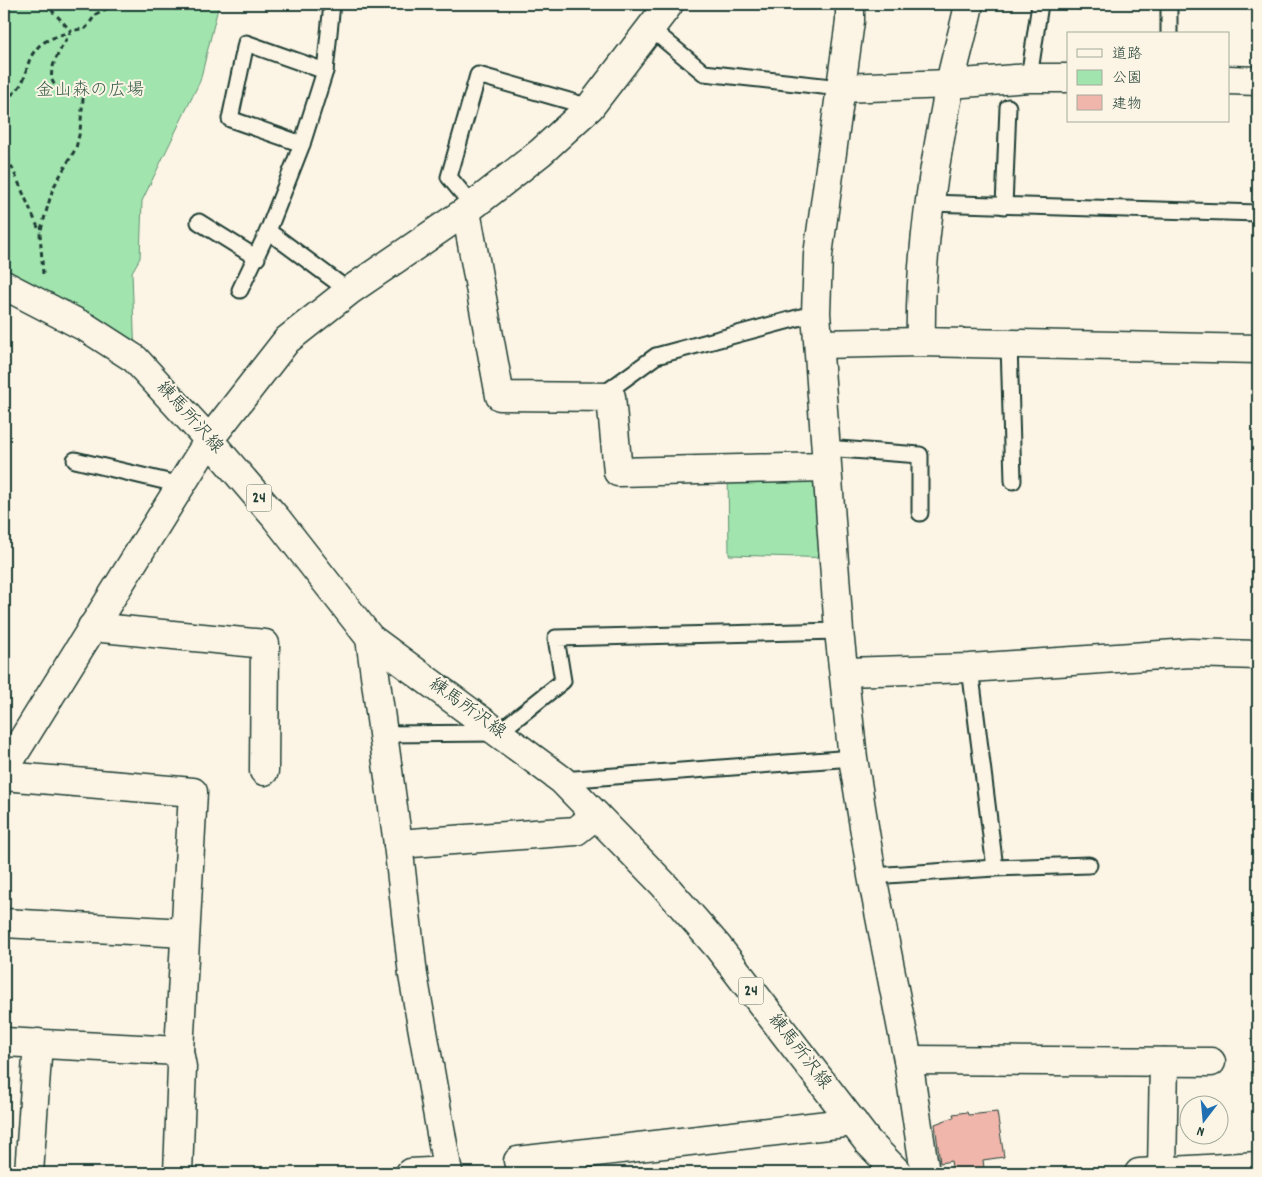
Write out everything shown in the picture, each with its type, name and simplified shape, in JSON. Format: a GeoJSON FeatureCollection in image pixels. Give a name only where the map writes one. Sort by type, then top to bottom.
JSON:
{"type":"FeatureCollection","features":[{"type":"Feature","properties":{"kind":"street"},"geometry":{"type":"LineString","coordinates":[[4,770],[209,440],[286,340],[349,291],[470,209],[540,152],[590,107],[670,4]]}},
{"type":"Feature","properties":{"kind":"street"},"geometry":{"type":"LineString","coordinates":[[850,4],[841,88],[818,255],[816,313],[839,630],[846,672],[853,758],[872,876],[908,1060],[925,1173]]}},
{"type":"Feature","properties":{"kind":"street"},"geometry":{"type":"LineString","coordinates":[[921,342],[920,292],[929,203],[950,84],[970,4]]}},
{"type":"Feature","properties":{"kind":"street"},"geometry":{"type":"LineString","coordinates":[[841,88],[950,84],[1029,78],[1067,78]]}},
{"type":"Feature","properties":{"kind":"street"},"geometry":{"type":"LineString","coordinates":[[1230,80],[1258,81]]}},
{"type":"Feature","properties":{"kind":"street"},"geometry":{"type":"LineString","coordinates":[[470,209],[500,396],[611,397],[618,472],[826,457]]}},
{"type":"Feature","properties":{"kind":"street","name":"練馬所沢線"},"geometry":{"type":"LineString","coordinates":[[4,284],[88,328],[135,359],[209,440],[276,518],[370,638],[562,780],[664,885],[718,948],[853,1122],[898,1173]]}},
{"type":"Feature","properties":{"kind":"street"},"geometry":{"type":"LineString","coordinates":[[819,344],[921,342],[1258,349]]}},
{"type":"Feature","properties":{"kind":"street"},"geometry":{"type":"LineString","coordinates":[[92,627],[265,644],[264,771]]}},
{"type":"Feature","properties":{"kind":"street"},"geometry":{"type":"LineString","coordinates":[[370,638],[384,734],[413,975],[448,1172],[410,1173]]}},
{"type":"Feature","properties":{"kind":"street"},"geometry":{"type":"LineString","coordinates":[[846,672],[970,668],[1190,653],[1258,655]]}},
{"type":"Feature","properties":{"kind":"street"},"geometry":{"type":"LineString","coordinates":[[4,776],[193,792],[179,1051],[182,1067],[178,1173]]}},
{"type":"Feature","properties":{"kind":"street"},"geometry":{"type":"LineString","coordinates":[[398,844],[576,832],[596,816]]}},
{"type":"Feature","properties":{"kind":"street"},"geometry":{"type":"LineString","coordinates":[[4,923],[185,933]]}},
{"type":"Feature","properties":{"kind":"street"},"geometry":{"type":"LineString","coordinates":[[4,1042],[38,1042],[179,1051]]}},
{"type":"Feature","properties":{"kind":"street"},"geometry":{"type":"LineString","coordinates":[[29,1173],[38,1042]]}},
{"type":"Feature","properties":{"kind":"street"},"geometry":{"type":"LineString","coordinates":[[908,1060],[1211,1062]]}},
{"type":"Feature","properties":{"kind":"street"},"geometry":{"type":"LineString","coordinates":[[1164,1062],[1151,1172],[1258,1166]]}},
{"type":"Feature","properties":{"kind":"street"},"geometry":{"type":"LineString","coordinates":[[518,1161],[853,1122]]}},
{"type":"Feature","properties":{"kind":"lane"},"geometry":{"type":"LineString","coordinates":[[240,290],[257,258],[302,144],[325,71],[332,4]]}},
{"type":"Feature","properties":{"kind":"lane"},"geometry":{"type":"LineString","coordinates":[[1029,78],[1040,4]]}},
{"type":"Feature","properties":{"kind":"lane"},"geometry":{"type":"LineString","coordinates":[[1169,4],[1169,32]]}},
{"type":"Feature","properties":{"kind":"lane"},"geometry":{"type":"LineString","coordinates":[[650,28],[704,73],[841,88]]}},
{"type":"Feature","properties":{"kind":"lane"},"geometry":{"type":"LineString","coordinates":[[302,144],[230,119],[246,43],[325,71]]}},
{"type":"Feature","properties":{"kind":"lane"},"geometry":{"type":"LineString","coordinates":[[470,209],[450,178],[478,75],[590,107]]}},
{"type":"Feature","properties":{"kind":"lane"},"geometry":{"type":"LineString","coordinates":[[1004,206],[1008,106]]}},
{"type":"Feature","properties":{"kind":"lane"},"geometry":{"type":"LineString","coordinates":[[929,203],[1258,213]]}},
{"type":"Feature","properties":{"kind":"lane"},"geometry":{"type":"LineString","coordinates":[[199,222],[257,258]]}},
{"type":"Feature","properties":{"kind":"lane"},"geometry":{"type":"LineString","coordinates":[[268,230],[349,291]]}},
{"type":"Feature","properties":{"kind":"lane"},"geometry":{"type":"LineString","coordinates":[[600,397],[656,356],[816,313]]}},
{"type":"Feature","properties":{"kind":"lane"},"geometry":{"type":"LineString","coordinates":[[1009,344],[1013,481]]}},
{"type":"Feature","properties":{"kind":"lane"},"geometry":{"type":"LineString","coordinates":[[826,457],[920,455],[920,513]]}},
{"type":"Feature","properties":{"kind":"lane"},"geometry":{"type":"LineString","coordinates":[[75,460],[181,485]]}},
{"type":"Feature","properties":{"kind":"lane"},"geometry":{"type":"LineString","coordinates":[[384,734],[498,733],[563,681],[556,638],[839,630]]}},
{"type":"Feature","properties":{"kind":"lane"},"geometry":{"type":"LineString","coordinates":[[970,668],[995,868]]}},
{"type":"Feature","properties":{"kind":"lane"},"geometry":{"type":"LineString","coordinates":[[562,780],[853,758]]}},
{"type":"Feature","properties":{"kind":"lane"},"geometry":{"type":"LineString","coordinates":[[872,876],[995,868],[1089,865]]}},
{"type":"Feature","properties":{"kind":"path"},"geometry":{"type":"LineString","coordinates":[[46,4],[71,31]]}},
{"type":"Feature","properties":{"kind":"path"},"geometry":{"type":"LineString","coordinates":[[4,100],[15,93],[25,81],[29,60],[40,45],[71,31],[86,28],[96,14],[116,4]]}},
{"type":"Feature","properties":{"kind":"path"},"geometry":{"type":"LineString","coordinates":[[44,305],[40,233],[53,188],[76,148],[80,131],[83,99],[55,84],[51,79],[54,62],[71,31]]}},
{"type":"Feature","properties":{"kind":"path"},"geometry":{"type":"LineString","coordinates":[[4,149],[40,233]]}},
{"type":"Feature","properties":{"kind":"green space","name":"金山森の広場"},"geometry":{"type":"Polygon","coordinates":[[[4,4],[219,4],[200,81],[142,201],[140,258],[132,272],[135,359],[4,285],[4,4]]]}},
{"type":"Feature","properties":{"kind":"green space"},"geometry":{"type":"Polygon","coordinates":[[[728,468],[829,471],[836,558],[729,555],[728,468]]]}},
{"type":"Feature","properties":{"kind":"building"},"geometry":{"type":"Polygon","coordinates":[[[967,1112],[968,1115],[997,1112],[1004,1157],[983,1160],[984,1168],[974,1169],[975,1173],[953,1173],[951,1161],[940,1163],[935,1124],[954,1117],[953,1114],[967,1112]]]}},
{"type":"Feature","properties":{"kind":"building"},"geometry":{"type":"Polygon","coordinates":[[[842,1171],[842,1173],[769,1173],[842,1171]]]}}]}
